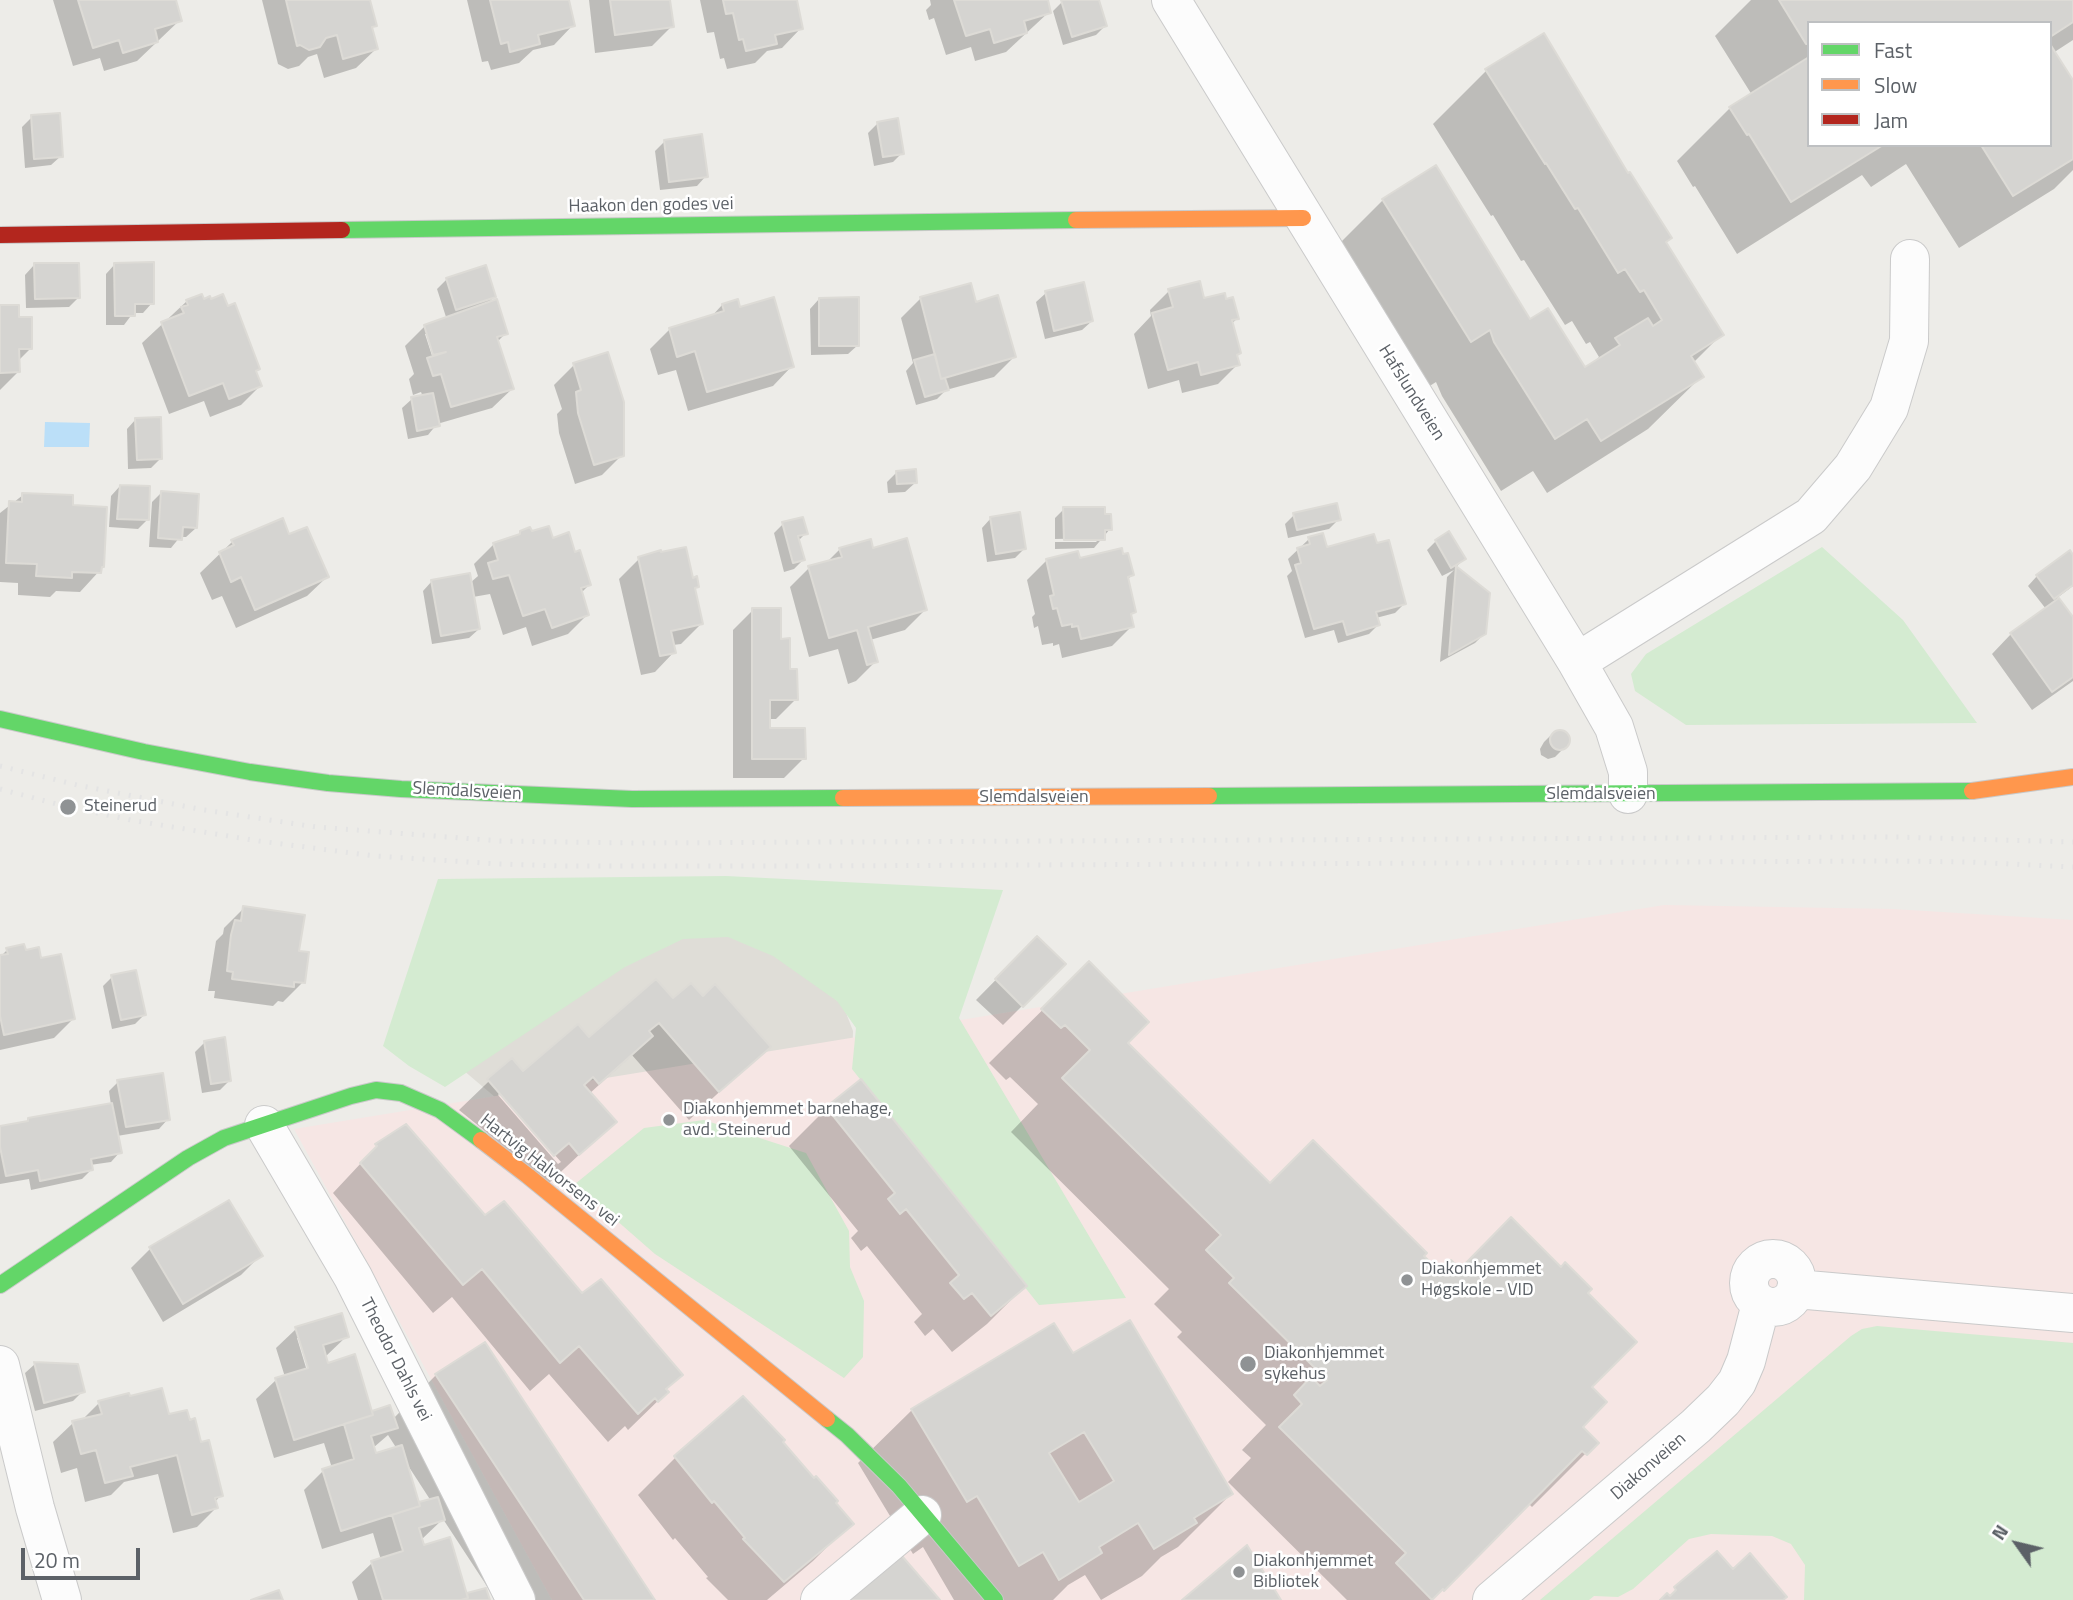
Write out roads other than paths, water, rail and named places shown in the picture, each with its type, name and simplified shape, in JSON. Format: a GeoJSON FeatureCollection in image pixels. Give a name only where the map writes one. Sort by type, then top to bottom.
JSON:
{"type":"FeatureCollection","features":[{"type":"Feature","properties":{"kind":"street","name":"Hafslundveien"},"geometry":{"type":"LineString","coordinates":[[1171,0],[1577,662],[1614,727],[1628,772],[1628,794]]}},
{"type":"Feature","properties":{"kind":"street","name":"Haakon den godes vei"},"geometry":{"type":"LineString","coordinates":[[0,235],[1303,218]]}},
{"type":"Feature","properties":{"kind":"street"},"geometry":{"type":"LineString","coordinates":[[1577,662],[1811,516],[1853,467],[1889,408],[1909,341],[1910,259]]}},
{"type":"Feature","properties":{"kind":"street","name":"Slemdalsveien"},"geometry":{"type":"LineString","coordinates":[[0,719],[144,752],[250,772],[328,783],[486,794],[632,799],[1959,792],[2073,777]]}},
{"type":"Feature","properties":{"kind":"street","name":"Hartvig Halvorsens vei"},"geometry":{"type":"LineString","coordinates":[[0,1285],[188,1158],[224,1138],[351,1096],[376,1090],[401,1093],[440,1110],[528,1177],[847,1435],[899,1486],[995,1600]]}},
{"type":"Feature","properties":{"kind":"street","name":"Theodor Dahls vei"},"geometry":{"type":"LineString","coordinates":[[264,1125],[353,1277],[516,1600]]}},
{"type":"Feature","properties":{"kind":"street","name":"Diakonveien"},"geometry":{"type":"LineString","coordinates":[[1492,1600],[1723,1400],[1737,1382],[1746,1361],[1761,1304],[1753,1297],[1749,1287],[1750,1276],[1755,1267],[1764,1260],[1774,1258],[1785,1261],[1793,1268],[1797,1278],[1796,1289],[2073,1313]]}},
{"type":"Feature","properties":{"kind":"street"},"geometry":{"type":"LineString","coordinates":[[0,1365],[35,1508],[62,1600]]}},
{"type":"Feature","properties":{"kind":"street"},"geometry":{"type":"LineString","coordinates":[[820,1600],[922,1515]]}},
{"type":"Feature","properties":{"kind":"water"},"geometry":{"type":"Polygon","coordinates":[[[45,422],[90,423],[89,447],[44,447],[45,422]]]}},
{"type":"Feature","properties":{"kind":"railway"},"geometry":{"type":"LineString","coordinates":[[0,766],[77,785],[204,810],[316,827],[501,841],[632,843],[1895,837],[2073,842]]}},
{"type":"Feature","properties":{"kind":"railway"},"geometry":{"type":"LineString","coordinates":[[0,789],[136,821],[259,841],[375,856],[499,864],[805,866],[1895,861],[2073,867]]}},
{"type":"Feature","properties":{"kind":"place","name":"Steinerud"},"geometry":{"type":"Point","coordinates":[68,807]}},
{"type":"Feature","properties":{"kind":"place","name":"Diakonhjemmet barnehage, avd. Steinerud"},"geometry":{"type":"Point","coordinates":[669,1120]}},
{"type":"Feature","properties":{"kind":"place","name":"Diakonhjemmet Høgskole - VID"},"geometry":{"type":"Point","coordinates":[1407,1280]}},
{"type":"Feature","properties":{"kind":"place","name":"Diakonhjemmet sykehus"},"geometry":{"type":"Point","coordinates":[1248,1364]}},
{"type":"Feature","properties":{"kind":"place","name":"Diakonhjemmet Bibliotek"},"geometry":{"type":"Point","coordinates":[1239,1572]}}]}
